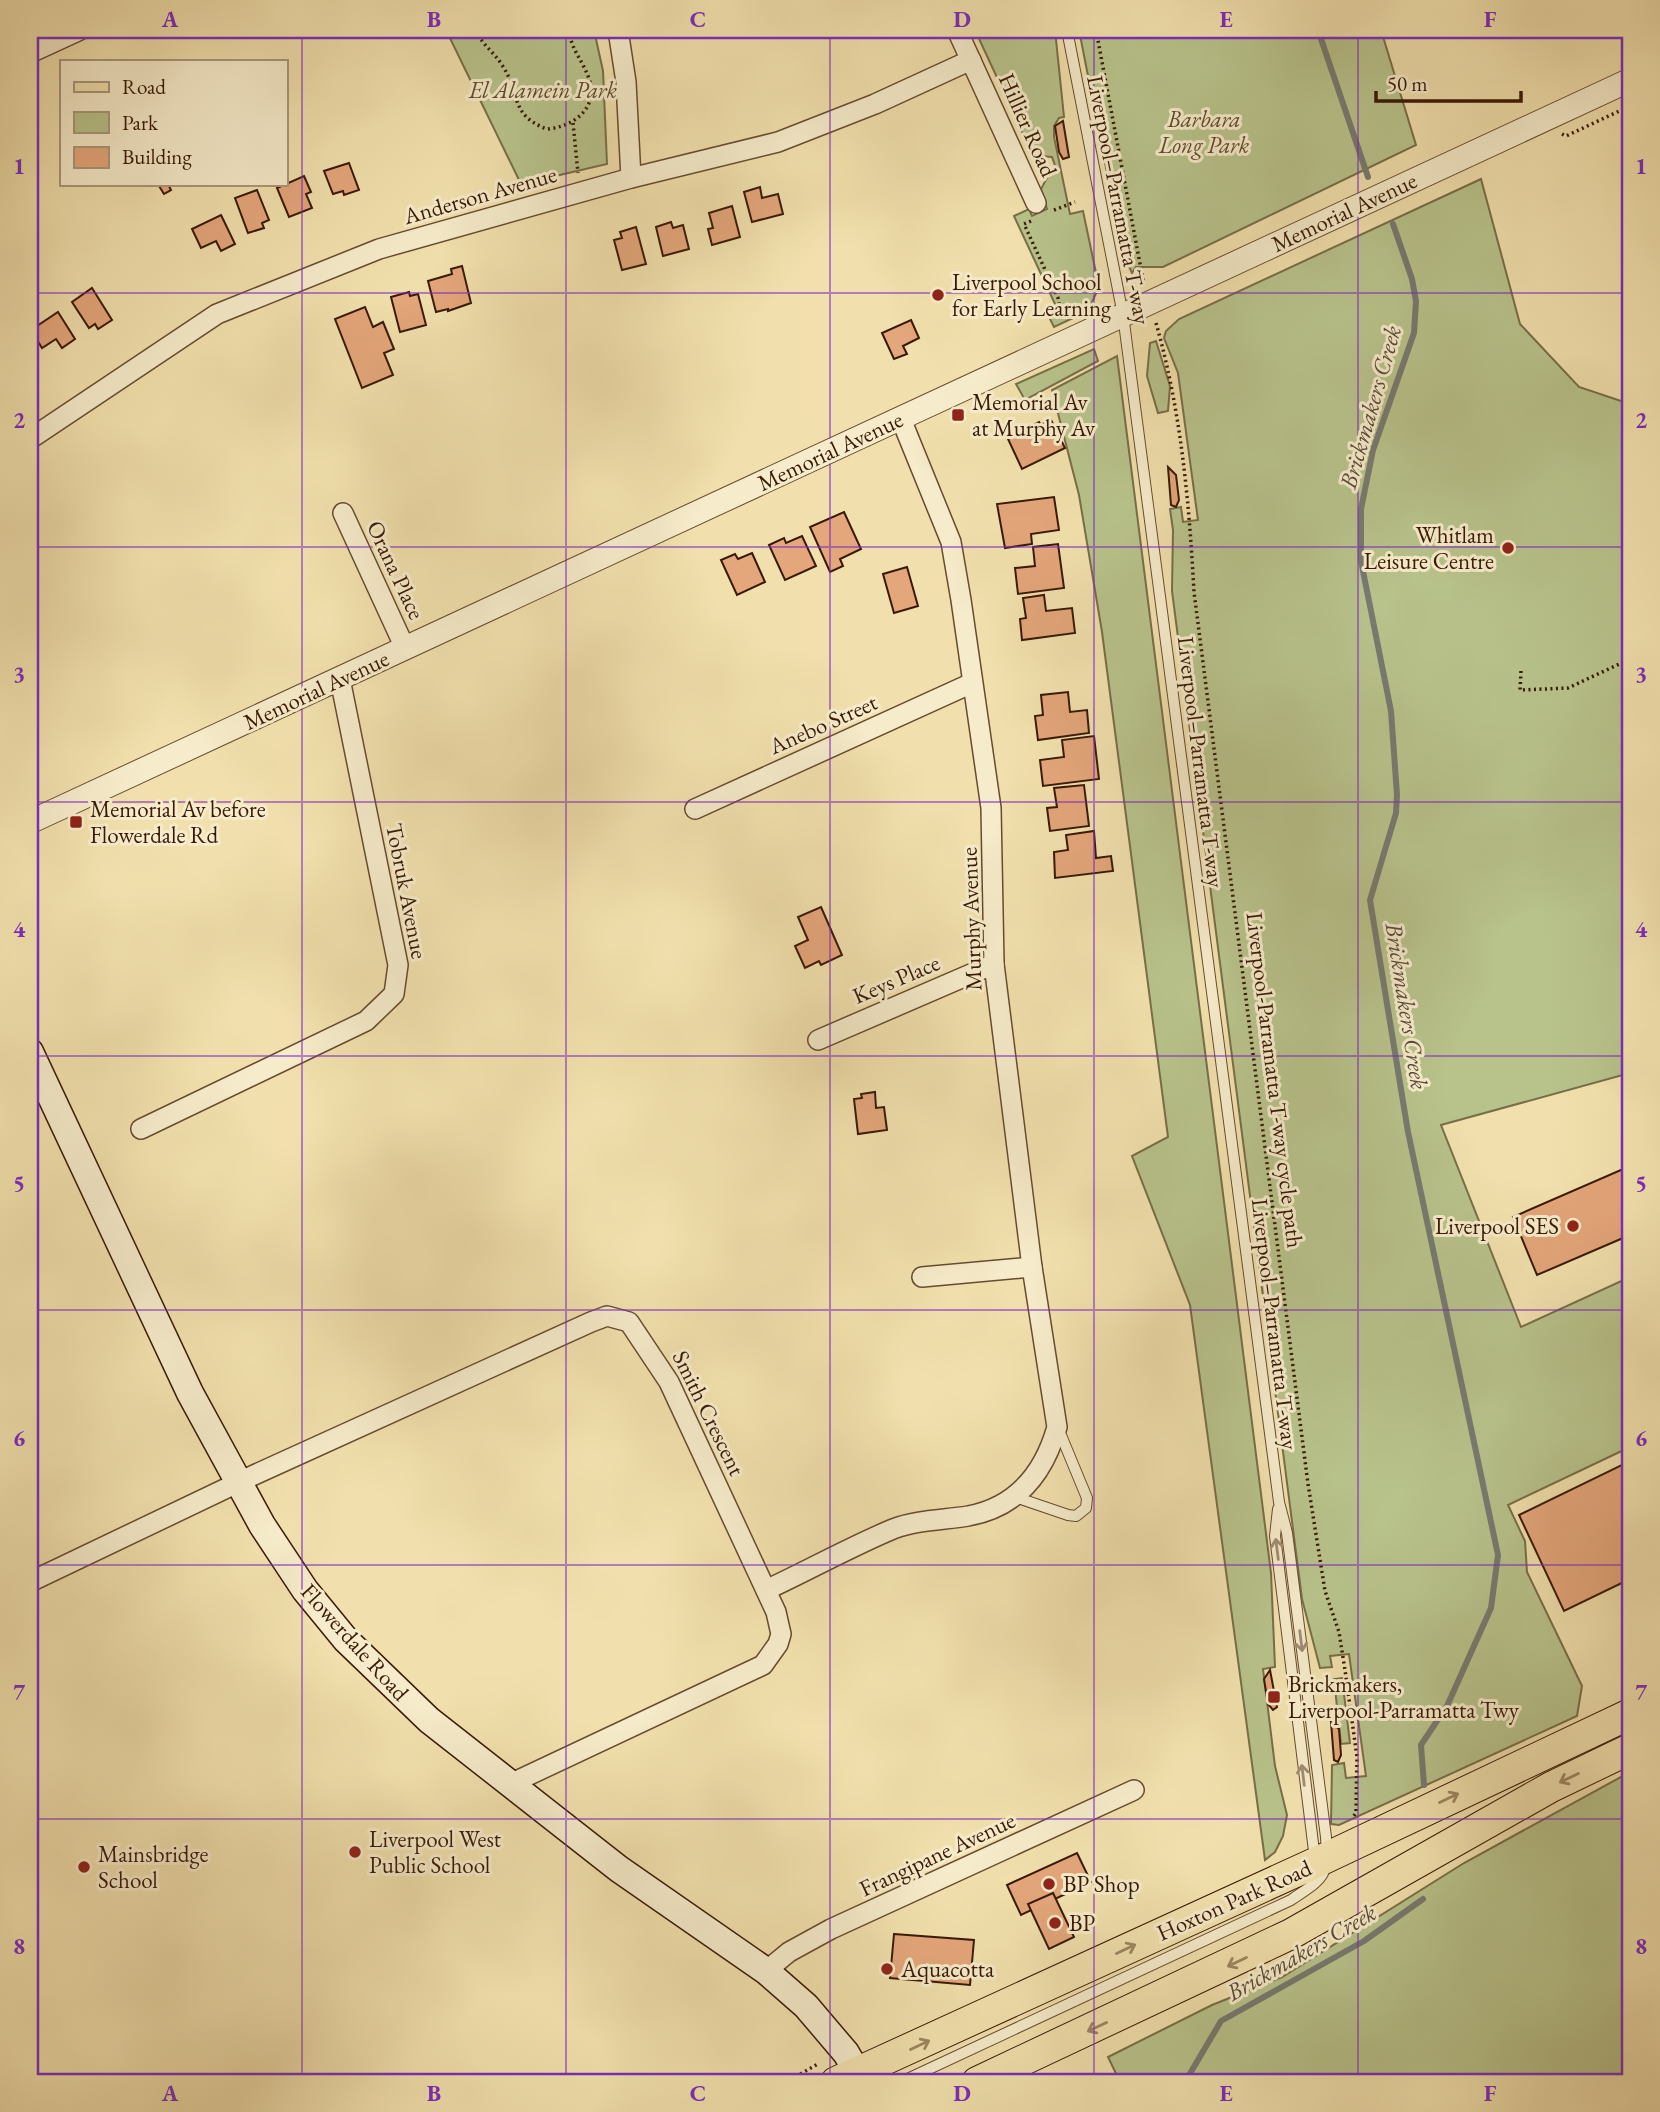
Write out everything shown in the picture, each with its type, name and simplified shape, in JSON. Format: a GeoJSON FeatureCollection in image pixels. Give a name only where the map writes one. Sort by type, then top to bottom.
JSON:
{"type":"FeatureCollection","features":[{"type":"Feature","properties":{"kind":"main road","name":"Flowerdale Road"},"geometry":{"type":"LineString","coordinates":[[30,1052],[157,1325],[238,1483],[305,1590],[346,1640],[420,1712],[631,1877],[766,1971],[806,2006],[840,2045],[852,2079]]}},
{"type":"Feature","properties":{"kind":"main road","name":"Hoxton Park Road"},"geometry":{"type":"LineString","coordinates":[[852,2079],[1318,1854],[1630,1714]]}},
{"type":"Feature","properties":{"kind":"main road"},"geometry":{"type":"LineString","coordinates":[[977,2082],[1280,1940],[1551,1787],[1630,1749]]}},
{"type":"Feature","properties":{"kind":"street"},"geometry":{"type":"LineString","coordinates":[[30,53],[80,30]]}},
{"type":"Feature","properties":{"kind":"street"},"geometry":{"type":"LineString","coordinates":[[618,30],[626,82],[631,178]]}},
{"type":"Feature","properties":{"kind":"street","name":"Hillier Road"},"geometry":{"type":"LineString","coordinates":[[957,30],[1041,211]]}},
{"type":"Feature","properties":{"kind":"street","name":"Anderson Avenue"},"geometry":{"type":"LineString","coordinates":[[30,439],[218,314],[379,249],[631,178],[778,142],[875,104],[971,60]]}},
{"type":"Feature","properties":{"kind":"street","name":"Memorial Avenue"},"geometry":{"type":"LineString","coordinates":[[30,822],[1630,80]]}},
{"type":"Feature","properties":{"kind":"street","name":"Murphy Avenue"},"geometry":{"type":"LineString","coordinates":[[766,1590],[896,1528],[986,1511],[1015,1497],[1036,1474],[1051,1449],[1057,1427],[1032,1267],[994,964],[991,808],[951,542],[901,419]]}},
{"type":"Feature","properties":{"kind":"street","name":"Orana Place"},"geometry":{"type":"LineString","coordinates":[[343,513],[405,648]]}},
{"type":"Feature","properties":{"kind":"street","name":"Tobruk Avenue"},"geometry":{"type":"LineString","coordinates":[[141,1129],[366,1021],[394,994],[398,965],[340,679]]}},
{"type":"Feature","properties":{"kind":"street","name":"Anebo Street"},"geometry":{"type":"LineString","coordinates":[[695,810],[972,683]]}},
{"type":"Feature","properties":{"kind":"street","name":"Keys Place"},"geometry":{"type":"LineString","coordinates":[[818,1040],[994,964]]}},
{"type":"Feature","properties":{"kind":"street"},"geometry":{"type":"LineString","coordinates":[[922,1278],[1032,1267]]}},
{"type":"Feature","properties":{"kind":"street","name":"Smith Crescent"},"geometry":{"type":"LineString","coordinates":[[238,1483],[591,1322],[607,1317],[629,1321],[656,1359],[766,1590],[781,1634],[763,1665],[510,1784]]}},
{"type":"Feature","properties":{"kind":"street"},"geometry":{"type":"LineString","coordinates":[[30,1582],[238,1483]]}},
{"type":"Feature","properties":{"kind":"street","name":"Frangipane Avenue"},"geometry":{"type":"LineString","coordinates":[[766,1971],[789,1952],[831,1929],[1134,1790]]}},
{"type":"Feature","properties":{"kind":"lane","name":"Liverpool–Parramatta T-way"},"geometry":{"type":"LineString","coordinates":[[1067,30],[1123,315],[1279,1502],[1287,1533],[1318,1854]]}},
{"type":"Feature","properties":{"kind":"lane","name":"Murphy Avenue"},"geometry":{"type":"LineString","coordinates":[[1015,1497],[1068,1515],[1076,1516],[1086,1508],[1087,1498],[1057,1427]]}},
{"type":"Feature","properties":{"kind":"lane","name":"Liverpool–Parramatta T-way"},"geometry":{"type":"LineString","coordinates":[[1279,1502],[1275,1536],[1318,1854]]}},
{"type":"Feature","properties":{"kind":"lane"},"geometry":{"type":"LineString","coordinates":[[901,2082],[1315,1886],[1323,1878],[1318,1854]]}},
{"type":"Feature","properties":{"kind":"path"},"geometry":{"type":"LineString","coordinates":[[476,30],[480,40],[503,66],[518,109],[526,118],[547,129],[573,123],[587,107],[591,85],[575,56],[569,30]]}},
{"type":"Feature","properties":{"kind":"path"},"geometry":{"type":"LineString","coordinates":[[1096,30],[1143,280]]}},
{"type":"Feature","properties":{"kind":"path"},"geometry":{"type":"LineString","coordinates":[[1566,136],[1630,106]]}},
{"type":"Feature","properties":{"kind":"path"},"geometry":{"type":"LineString","coordinates":[[573,123],[580,192]]}},
{"type":"Feature","properties":{"kind":"path"},"geometry":{"type":"LineString","coordinates":[[1061,315],[1058,298],[1024,224],[1041,211],[1075,202]]}},
{"type":"Feature","properties":{"kind":"path","name":"Liverpool-Parramatta T-way cycle path"},"geometry":{"type":"LineString","coordinates":[[1157,326],[1170,371],[1189,502],[1194,592],[1308,1484],[1325,1591],[1339,1632],[1357,1757],[1356,1813],[1348,1822]]}},
{"type":"Feature","properties":{"kind":"path"},"geometry":{"type":"LineString","coordinates":[[1521,671],[1520,690],[1569,688],[1630,659]]}},
{"type":"Feature","properties":{"kind":"path"},"geometry":{"type":"LineString","coordinates":[[786,2082],[809,2068]]}},
{"type":"Feature","properties":{"kind":"green space","name":"El Alamein Park"},"geometry":{"type":"Polygon","coordinates":[[[446,30],[594,30],[603,71],[607,164],[521,184],[446,30]]]}},
{"type":"Feature","properties":{"kind":"green space"},"geometry":{"type":"Polygon","coordinates":[[[975,30],[1055,30],[1064,117],[1059,118],[1054,126],[1054,137],[1070,214],[1083,211],[1099,287],[1088,311],[1054,327],[1050,319],[1055,304],[1014,216],[1029,209],[1032,216],[1047,209],[1041,189],[1048,176],[1057,171],[1052,157],[1039,156],[1030,149],[975,30]]]}},
{"type":"Feature","properties":{"kind":"green space","name":"Barbara Long Park"},"geometry":{"type":"Polygon","coordinates":[[[1079,30],[1381,30],[1416,145],[1163,267],[1136,267],[1132,273],[1123,254],[1079,30]]]}},
{"type":"Feature","properties":{"kind":"green space"},"geometry":{"type":"Polygon","coordinates":[[[1481,179],[1520,324],[1579,387],[1630,404],[1630,1073],[1441,1125],[1521,1327],[1630,1277],[1630,1447],[1508,1505],[1525,1541],[1527,1572],[1582,1686],[1577,1716],[1339,1825],[1331,1824],[1332,1765],[1344,1763],[1346,1778],[1366,1776],[1349,1654],[1330,1656],[1332,1667],[1320,1668],[1302,1599],[1172,591],[1173,530],[1170,509],[1181,507],[1183,522],[1198,520],[1178,373],[1164,338],[1166,331],[1179,319],[1481,179]]]}},
{"type":"Feature","properties":{"kind":"green space"},"geometry":{"type":"Polygon","coordinates":[[[1156,341],[1170,386],[1168,411],[1158,413],[1147,376],[1150,343],[1156,341]]]}},
{"type":"Feature","properties":{"kind":"green space"},"geometry":{"type":"Polygon","coordinates":[[[1094,349],[1098,361],[1025,400],[1016,384],[1094,349]]]}},
{"type":"Feature","properties":{"kind":"green space"},"geometry":{"type":"Polygon","coordinates":[[[1117,356],[1271,1573],[1275,1667],[1263,1669],[1275,1766],[1287,1815],[1283,1836],[1275,1852],[1265,1860],[1190,1305],[1132,1156],[1168,1137],[1102,632],[1079,495],[1052,390],[1117,356]]]}},
{"type":"Feature","properties":{"kind":"green space"},"geometry":{"type":"Polygon","coordinates":[[[1342,1678],[1350,1743],[1341,1744],[1334,1679],[1342,1678]]]}},
{"type":"Feature","properties":{"kind":"green space"},"geometry":{"type":"Polygon","coordinates":[[[1630,1772],[1630,2056],[1623,2059],[1623,2082],[1120,2082],[1108,2057],[1212,2005],[1282,1977],[1464,1863],[1630,1772]]]}},
{"type":"Feature","properties":{"kind":"building"},"geometry":{"type":"Polygon","coordinates":[[[1063,121],[1069,157],[1063,159],[1059,152],[1055,126],[1063,121]]]}},
{"type":"Feature","properties":{"kind":"building"},"geometry":{"type":"Polygon","coordinates":[[[349,163],[359,190],[344,195],[343,191],[333,194],[324,171],[349,163]]]}},
{"type":"Feature","properties":{"kind":"building"},"geometry":{"type":"Polygon","coordinates":[[[304,176],[311,192],[306,194],[312,208],[289,217],[277,188],[287,186],[287,184],[304,176]]]}},
{"type":"Feature","properties":{"kind":"building"},"geometry":{"type":"Polygon","coordinates":[[[159,186],[169,186],[171,190],[164,194],[159,186]]]}},
{"type":"Feature","properties":{"kind":"building"},"geometry":{"type":"Polygon","coordinates":[[[760,187],[762,198],[778,194],[783,214],[752,222],[744,192],[760,187]]]}},
{"type":"Feature","properties":{"kind":"building"},"geometry":{"type":"Polygon","coordinates":[[[257,190],[269,220],[262,223],[264,228],[248,233],[235,198],[257,190]]]}},
{"type":"Feature","properties":{"kind":"building"},"geometry":{"type":"Polygon","coordinates":[[[732,206],[740,237],[712,245],[708,229],[713,228],[709,213],[732,206]]]}},
{"type":"Feature","properties":{"kind":"building"},"geometry":{"type":"Polygon","coordinates":[[[221,215],[235,244],[221,251],[216,241],[201,248],[192,229],[221,215]]]}},
{"type":"Feature","properties":{"kind":"building"},"geometry":{"type":"Polygon","coordinates":[[[671,222],[673,228],[683,225],[689,249],[663,256],[656,227],[671,222]]]}},
{"type":"Feature","properties":{"kind":"building"},"geometry":{"type":"Polygon","coordinates":[[[636,227],[646,264],[622,270],[614,240],[622,238],[620,232],[636,227]]]}},
{"type":"Feature","properties":{"kind":"building"},"geometry":{"type":"Polygon","coordinates":[[[462,266],[471,303],[436,312],[428,281],[452,274],[451,269],[462,266]]]}},
{"type":"Feature","properties":{"kind":"building"},"geometry":{"type":"Polygon","coordinates":[[[92,288],[112,320],[98,329],[95,324],[89,328],[72,302],[92,288]]]}},
{"type":"Feature","properties":{"kind":"building"},"geometry":{"type":"Polygon","coordinates":[[[409,292],[410,296],[418,294],[426,325],[400,332],[391,297],[409,292]]]}},
{"type":"Feature","properties":{"kind":"building"},"geometry":{"type":"Polygon","coordinates":[[[365,307],[373,327],[383,322],[394,349],[384,353],[393,375],[362,388],[335,319],[365,307]]]}},
{"type":"Feature","properties":{"kind":"building"},"geometry":{"type":"Polygon","coordinates":[[[58,312],[75,339],[62,348],[56,339],[42,348],[31,330],[58,312]]]}},
{"type":"Feature","properties":{"kind":"building"},"geometry":{"type":"Polygon","coordinates":[[[911,320],[919,338],[903,346],[907,354],[894,359],[882,333],[911,320]]]}},
{"type":"Feature","properties":{"kind":"building"},"geometry":{"type":"Polygon","coordinates":[[[1051,420],[1065,448],[1022,469],[1008,439],[1039,422],[1041,425],[1051,420]]]}},
{"type":"Feature","properties":{"kind":"building"},"geometry":{"type":"Polygon","coordinates":[[[1168,467],[1176,475],[1179,500],[1176,507],[1171,505],[1168,467]]]}},
{"type":"Feature","properties":{"kind":"building"},"geometry":{"type":"Polygon","coordinates":[[[1054,497],[1059,530],[1031,534],[1032,544],[1005,548],[997,504],[1054,497]]]}},
{"type":"Feature","properties":{"kind":"building"},"geometry":{"type":"Polygon","coordinates":[[[844,512],[861,549],[840,559],[843,566],[830,572],[810,527],[844,512]]]}},
{"type":"Feature","properties":{"kind":"building"},"geometry":{"type":"Polygon","coordinates":[[[802,536],[816,566],[785,580],[769,545],[784,538],[786,543],[802,536]]]}},
{"type":"Feature","properties":{"kind":"building"},"geometry":{"type":"Polygon","coordinates":[[[1058,544],[1064,588],[1018,594],[1015,568],[1035,566],[1033,547],[1058,544]]]}},
{"type":"Feature","properties":{"kind":"building"},"geometry":{"type":"Polygon","coordinates":[[[752,553],[765,582],[737,595],[721,560],[735,554],[738,559],[752,553]]]}},
{"type":"Feature","properties":{"kind":"building"},"geometry":{"type":"Polygon","coordinates":[[[907,567],[918,606],[894,613],[883,574],[907,567]]]}},
{"type":"Feature","properties":{"kind":"building"},"geometry":{"type":"Polygon","coordinates":[[[1044,595],[1046,611],[1072,608],[1075,633],[1022,640],[1020,619],[1026,618],[1023,598],[1044,595]]]}},
{"type":"Feature","properties":{"kind":"building"},"geometry":{"type":"Polygon","coordinates":[[[1068,692],[1070,712],[1087,710],[1089,733],[1038,740],[1035,716],[1043,715],[1041,695],[1068,692]]]}},
{"type":"Feature","properties":{"kind":"building"},"geometry":{"type":"Polygon","coordinates":[[[1094,736],[1099,779],[1043,786],[1040,760],[1064,757],[1062,740],[1094,736]]]}},
{"type":"Feature","properties":{"kind":"building"},"geometry":{"type":"Polygon","coordinates":[[[1084,785],[1089,826],[1050,831],[1047,808],[1057,807],[1054,788],[1084,785]]]}},
{"type":"Feature","properties":{"kind":"building"},"geometry":{"type":"Polygon","coordinates":[[[1094,831],[1096,858],[1111,856],[1113,871],[1055,878],[1054,852],[1068,850],[1066,835],[1094,831]]]}},
{"type":"Feature","properties":{"kind":"building"},"geometry":{"type":"Polygon","coordinates":[[[821,907],[842,955],[821,965],[819,961],[805,968],[795,946],[808,940],[798,917],[821,907]]]}},
{"type":"Feature","properties":{"kind":"building"},"geometry":{"type":"Polygon","coordinates":[[[875,1092],[876,1108],[884,1107],[887,1130],[858,1134],[854,1099],[862,1098],[861,1094],[875,1092]]]}},
{"type":"Feature","properties":{"kind":"building","name":"Liverpool SES"},"geometry":{"type":"Polygon","coordinates":[[[1630,1166],[1630,1235],[1537,1275],[1513,1217],[1630,1166]]]}},
{"type":"Feature","properties":{"kind":"building"},"geometry":{"type":"Polygon","coordinates":[[[1630,1461],[1630,1579],[1564,1611],[1519,1515],[1630,1461]]]}},
{"type":"Feature","properties":{"kind":"building"},"geometry":{"type":"Polygon","coordinates":[[[1270,1670],[1277,1707],[1273,1710],[1268,1704],[1264,1679],[1270,1670]]]}},
{"type":"Feature","properties":{"kind":"building"},"geometry":{"type":"Polygon","coordinates":[[[1331,1722],[1339,1729],[1341,1755],[1338,1762],[1334,1760],[1331,1722]]]}},
{"type":"Feature","properties":{"kind":"building","name":"BP Shop"},"geometry":{"type":"Polygon","coordinates":[[[1077,1853],[1091,1882],[1021,1915],[1007,1885],[1077,1853]]]}},
{"type":"Feature","properties":{"kind":"building"},"geometry":{"type":"Polygon","coordinates":[[[1053,1893],[1074,1937],[1049,1949],[1028,1904],[1053,1893]]]}},
{"type":"Feature","properties":{"kind":"building"},"geometry":{"type":"Polygon","coordinates":[[[894,1934],[974,1940],[970,1985],[890,1978],[894,1934]]]}},
{"type":"Feature","properties":{"kind":"waterway","name":"Brickmakers Creek"},"geometry":{"type":"LineString","coordinates":[[1318,30],[1368,177]]}},
{"type":"Feature","properties":{"kind":"waterway","name":"Brickmakers Creek"},"geometry":{"type":"LineString","coordinates":[[1393,224],[1412,279],[1416,301],[1414,333],[1373,450],[1361,509],[1361,561],[1391,711],[1397,795],[1396,813],[1370,900],[1408,1132],[1498,1555],[1491,1608],[1447,1706],[1421,1745],[1424,1785]]}},
{"type":"Feature","properties":{"kind":"waterway","name":"Brickmakers Creek"},"geometry":{"type":"LineString","coordinates":[[1185,2082],[1221,2021],[1364,1941],[1423,1899]]}},
{"type":"Feature","properties":{"kind":"place","name":"Liverpool School for Early Learning"},"geometry":{"type":"Point","coordinates":[938,295]}},
{"type":"Feature","properties":{"kind":"place","name":"Memorial Av at Murphy Av"},"geometry":{"type":"Point","coordinates":[958,415]}},
{"type":"Feature","properties":{"kind":"place","name":"Whitlam Leisure Centre"},"geometry":{"type":"Point","coordinates":[1508,548]}},
{"type":"Feature","properties":{"kind":"place","name":"Memorial Av before Flowerdale Rd"},"geometry":{"type":"Point","coordinates":[76,822]}},
{"type":"Feature","properties":{"kind":"place","name":"Liverpool SES"},"geometry":{"type":"Point","coordinates":[1573,1226]}},
{"type":"Feature","properties":{"kind":"place","name":"Brickmakers, Liverpool-Parramatta Twy"},"geometry":{"type":"Point","coordinates":[1274,1697]}},
{"type":"Feature","properties":{"kind":"place","name":"Liverpool West Public School"},"geometry":{"type":"Point","coordinates":[355,1852]}},
{"type":"Feature","properties":{"kind":"place","name":"Mainsbridge School"},"geometry":{"type":"Point","coordinates":[84,1867]}},
{"type":"Feature","properties":{"kind":"place","name":"BP Shop"},"geometry":{"type":"Point","coordinates":[1049,1884]}},
{"type":"Feature","properties":{"kind":"place","name":"BP"},"geometry":{"type":"Point","coordinates":[1055,1923]}},
{"type":"Feature","properties":{"kind":"place","name":"Aquacotta"},"geometry":{"type":"Point","coordinates":[887,1969]}}]}
